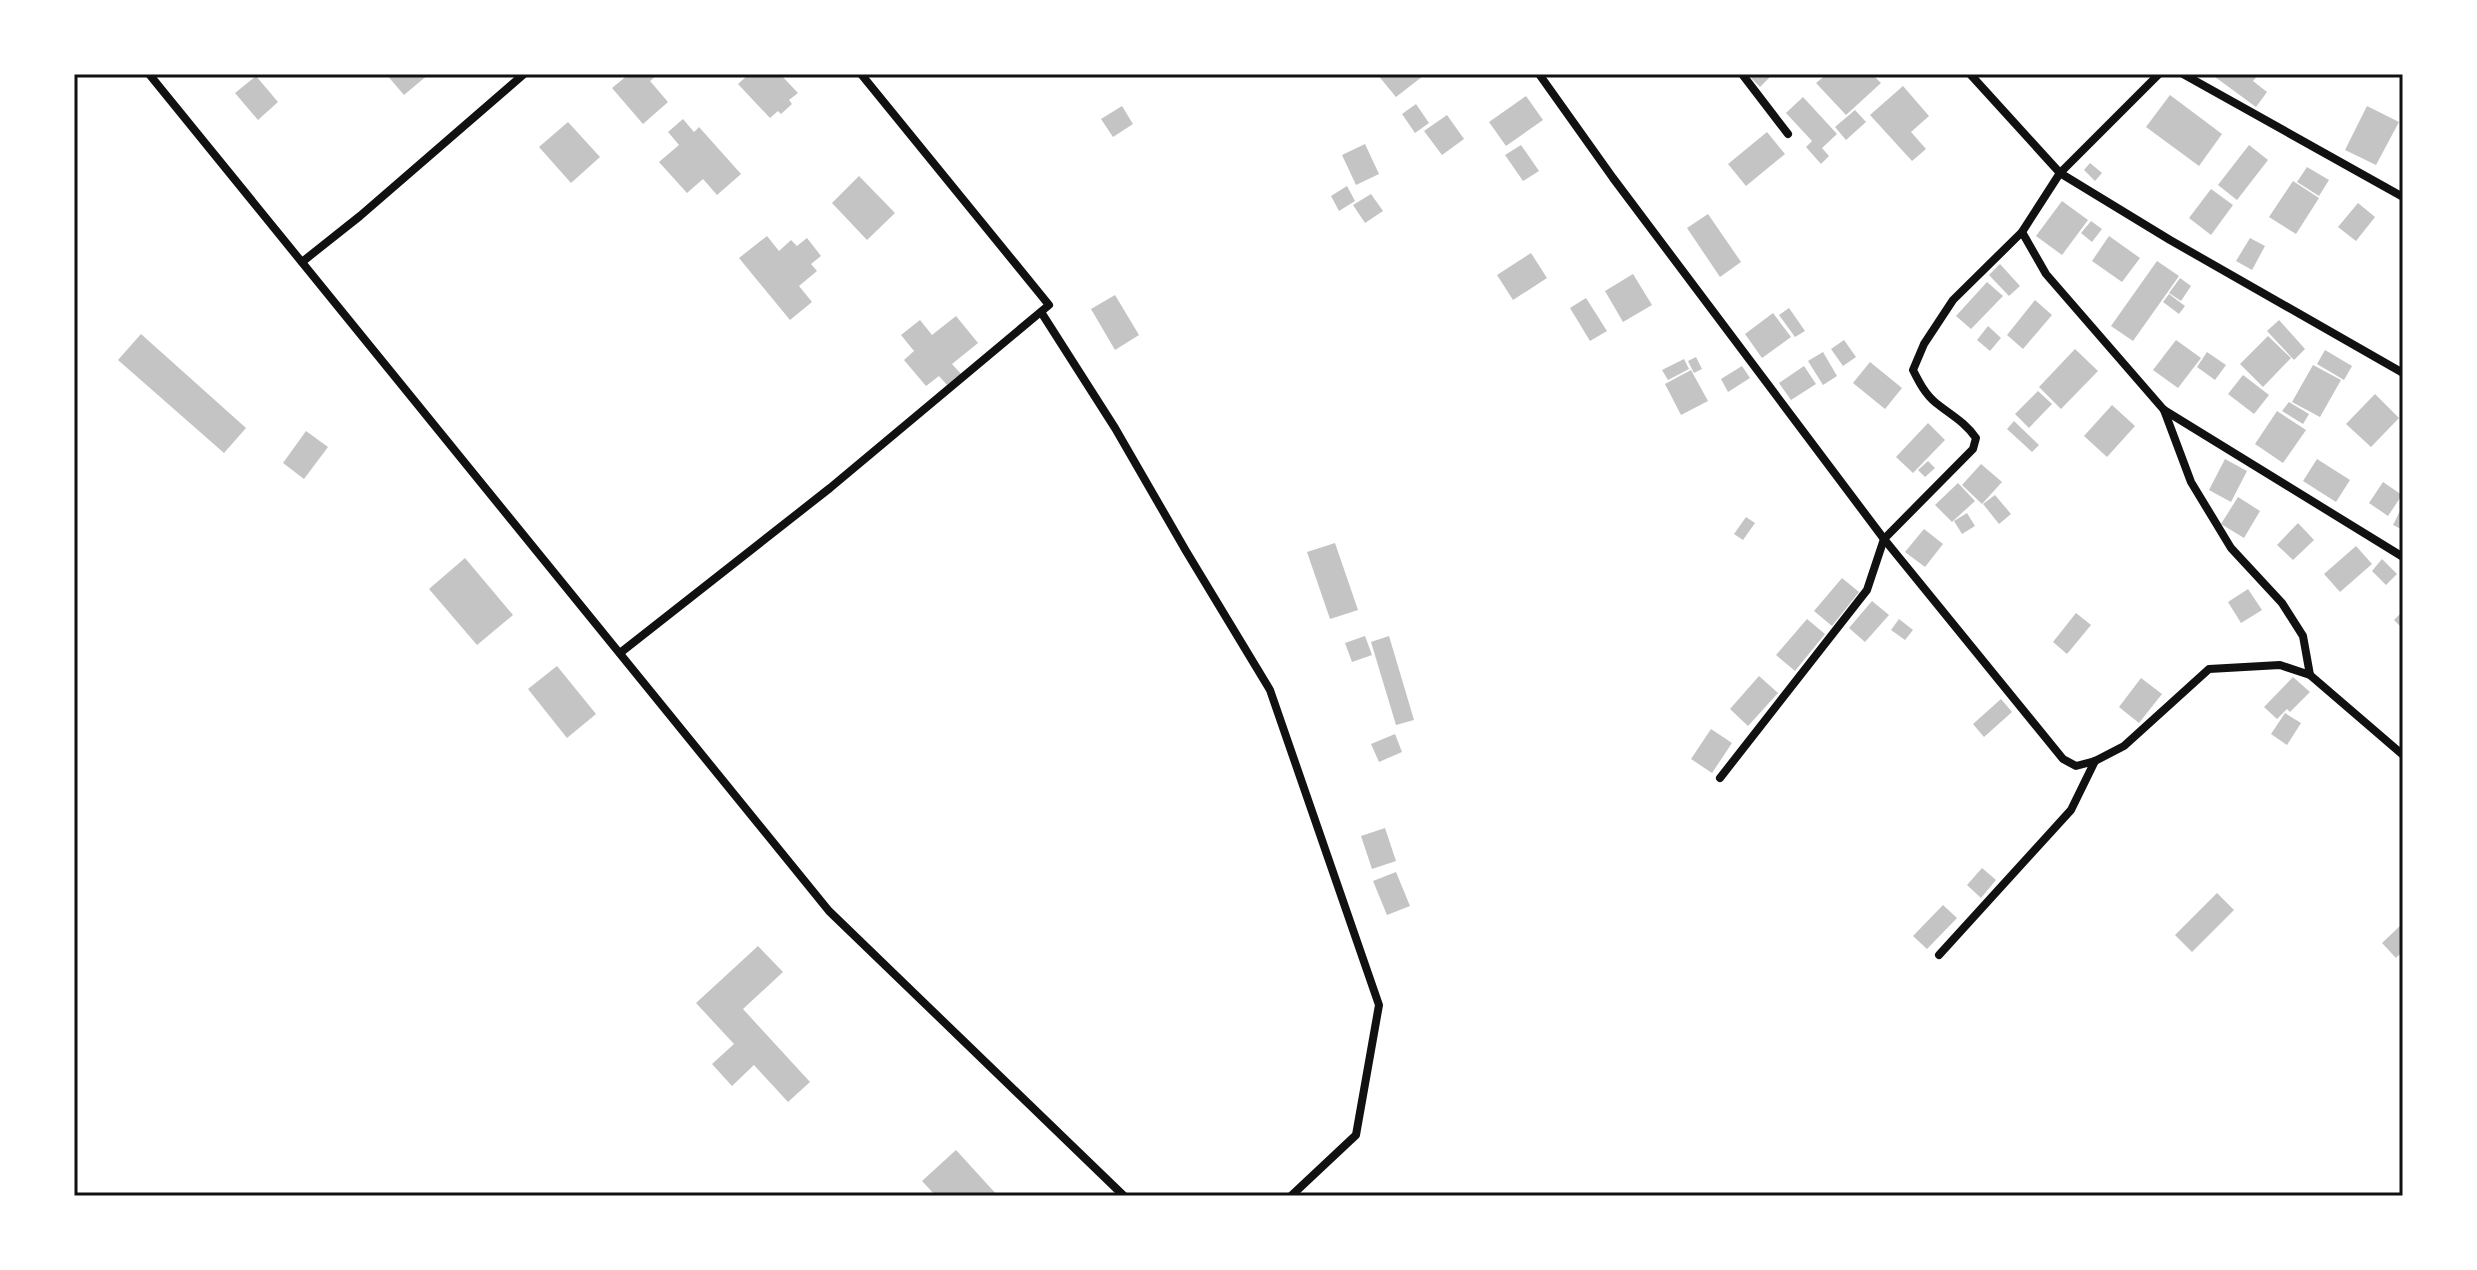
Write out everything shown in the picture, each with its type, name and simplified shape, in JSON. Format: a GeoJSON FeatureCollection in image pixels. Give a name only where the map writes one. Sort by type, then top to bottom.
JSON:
{"type":"FeatureCollection","features":[{"type":"Feature","properties":{"kind":"street"},"geometry":{"type":"LineString","coordinates":[[149,74],[829,911],[1124,1196]]}},
{"type":"Feature","properties":{"kind":"street"},"geometry":{"type":"LineString","coordinates":[[302,262],[524,74]]}},
{"type":"Feature","properties":{"kind":"street"},"geometry":{"type":"LineString","coordinates":[[620,653],[830,488],[1049,305],[861,74]]}},
{"type":"Feature","properties":{"kind":"street"},"geometry":{"type":"LineString","coordinates":[[1539,74],[1622,190],[1884,539],[2063,759],[2076,766],[2095,761],[2124,746],[2209,669],[2280,665],[2310,675],[2403,755]]}},
{"type":"Feature","properties":{"kind":"street"},"geometry":{"type":"LineString","coordinates":[[1742,74],[1788,134]]}},
{"type":"Feature","properties":{"kind":"street"},"geometry":{"type":"LineString","coordinates":[[1970,74],[2060,173],[2170,240],[2403,373]]}},
{"type":"Feature","properties":{"kind":"street"},"geometry":{"type":"LineString","coordinates":[[1720,778],[1867,590],[1884,539],[1973,449],[1976,438],[1967,425],[1934,402],[1921,387],[1913,370],[1924,344],[1953,300],[2022,232],[2060,173],[2159,74]]}},
{"type":"Feature","properties":{"kind":"street"},"geometry":{"type":"LineString","coordinates":[[2183,74],[2403,197]]}},
{"type":"Feature","properties":{"kind":"street"},"geometry":{"type":"LineString","coordinates":[[2022,232],[2046,274],[2164,410],[2403,557]]}},
{"type":"Feature","properties":{"kind":"street"},"geometry":{"type":"LineString","coordinates":[[1041,312],[1115,428],[1270,690],[1379,1005],[1356,1135],[1291,1196]]}},
{"type":"Feature","properties":{"kind":"street"},"geometry":{"type":"LineString","coordinates":[[2164,410],[2191,482],[2231,548],[2282,603],[2303,636],[2310,675]]}},
{"type":"Feature","properties":{"kind":"street"},"geometry":{"type":"LineString","coordinates":[[1939,955],[2071,810],[2095,761]]}},
{"type":"Feature","properties":{"kind":"building"},"geometry":{"type":"Polygon","coordinates":[[[386,74],[429,74],[404,95],[386,74]]]}},
{"type":"Feature","properties":{"kind":"building"},"geometry":{"type":"Polygon","coordinates":[[[629,74],[658,74],[650,81],[668,102],[643,124],[612,88],[629,74]]]}},
{"type":"Feature","properties":{"kind":"building"},"geometry":{"type":"Polygon","coordinates":[[[749,74],[780,74],[798,93],[789,100],[792,104],[781,114],[778,111],[770,118],[738,84],[749,74]]]}},
{"type":"Feature","properties":{"kind":"building"},"geometry":{"type":"Polygon","coordinates":[[[1377,74],[1421,74],[1423,76],[1396,97],[1377,74]]]}},
{"type":"Feature","properties":{"kind":"building"},"geometry":{"type":"Polygon","coordinates":[[[1747,74],[1773,74],[1760,87],[1747,74]]]}},
{"type":"Feature","properties":{"kind":"building"},"geometry":{"type":"Polygon","coordinates":[[[1827,74],[1872,74],[1881,83],[1846,115],[1816,83],[1827,74]]]}},
{"type":"Feature","properties":{"kind":"building"},"geometry":{"type":"Polygon","coordinates":[[[2211,74],[2259,74],[2253,81],[2267,92],[2256,107],[2211,74]]]}},
{"type":"Feature","properties":{"kind":"building"},"geometry":{"type":"Polygon","coordinates":[[[256,76],[278,102],[258,120],[235,93],[256,76]]]}},
{"type":"Feature","properties":{"kind":"building"},"geometry":{"type":"Polygon","coordinates":[[[1903,86],[1929,116],[1911,132],[1926,149],[1912,161],[1870,115],[1903,86]]]}},
{"type":"Feature","properties":{"kind":"building"},"geometry":{"type":"Polygon","coordinates":[[[2170,95],[2222,134],[2199,166],[2146,127],[2170,95]]]}},
{"type":"Feature","properties":{"kind":"building"},"geometry":{"type":"Polygon","coordinates":[[[1526,96],[1543,120],[1506,146],[1489,122],[1526,96]]]}},
{"type":"Feature","properties":{"kind":"building"},"geometry":{"type":"Polygon","coordinates":[[[1803,97],[1837,134],[1822,148],[1829,156],[1821,164],[1806,147],[1812,141],[1786,113],[1803,97]]]}},
{"type":"Feature","properties":{"kind":"building"},"geometry":{"type":"Polygon","coordinates":[[[1416,104],[1429,123],[1415,133],[1402,114],[1416,104]]]}},
{"type":"Feature","properties":{"kind":"building"},"geometry":{"type":"Polygon","coordinates":[[[1122,106],[1133,124],[1113,137],[1101,119],[1122,106]]]}},
{"type":"Feature","properties":{"kind":"building"},"geometry":{"type":"Polygon","coordinates":[[[2367,106],[2399,122],[2376,165],[2345,150],[2367,106]]]}},
{"type":"Feature","properties":{"kind":"building"},"geometry":{"type":"Polygon","coordinates":[[[1855,110],[1866,122],[1846,140],[1835,127],[1855,110]]]}},
{"type":"Feature","properties":{"kind":"building"},"geometry":{"type":"Polygon","coordinates":[[[1447,115],[1464,139],[1442,155],[1424,131],[1447,115]]]}},
{"type":"Feature","properties":{"kind":"building"},"geometry":{"type":"Polygon","coordinates":[[[683,119],[694,132],[699,127],[741,174],[717,195],[703,179],[687,193],[659,162],[679,145],[668,132],[683,119]]]}},
{"type":"Feature","properties":{"kind":"building"},"geometry":{"type":"Polygon","coordinates":[[[568,122],[600,157],[571,183],[539,147],[568,122]]]}},
{"type":"Feature","properties":{"kind":"building"},"geometry":{"type":"Polygon","coordinates":[[[1767,132],[1785,154],[1746,186],[1728,164],[1767,132]]]}},
{"type":"Feature","properties":{"kind":"building"},"geometry":{"type":"Polygon","coordinates":[[[1365,144],[1379,174],[1356,185],[1342,155],[1365,144]]]}},
{"type":"Feature","properties":{"kind":"building"},"geometry":{"type":"Polygon","coordinates":[[[1521,145],[1539,171],[1523,181],[1505,155],[1521,145]]]}},
{"type":"Feature","properties":{"kind":"building"},"geometry":{"type":"Polygon","coordinates":[[[2249,145],[2268,160],[2237,200],[2218,185],[2249,145]]]}},
{"type":"Feature","properties":{"kind":"building"},"geometry":{"type":"Polygon","coordinates":[[[2090,163],[2102,173],[2095,181],[2084,170],[2090,163]]]}},
{"type":"Feature","properties":{"kind":"building"},"geometry":{"type":"Polygon","coordinates":[[[2307,167],[2329,180],[2319,196],[2297,182],[2307,167]]]}},
{"type":"Feature","properties":{"kind":"building"},"geometry":{"type":"Polygon","coordinates":[[[859,176],[895,213],[867,240],[832,203],[859,176]]]}},
{"type":"Feature","properties":{"kind":"building"},"geometry":{"type":"Polygon","coordinates":[[[2293,181],[2319,198],[2296,234],[2269,217],[2293,181]]]}},
{"type":"Feature","properties":{"kind":"building"},"geometry":{"type":"Polygon","coordinates":[[[1347,186],[1355,201],[1339,211],[1331,196],[1347,186]]]}},
{"type":"Feature","properties":{"kind":"building"},"geometry":{"type":"Polygon","coordinates":[[[2211,189],[2233,205],[2211,235],[2189,218],[2211,189]]]}},
{"type":"Feature","properties":{"kind":"building"},"geometry":{"type":"Polygon","coordinates":[[[1371,194],[1383,211],[1365,223],[1353,205],[1371,194]]]}},
{"type":"Feature","properties":{"kind":"building"},"geometry":{"type":"Polygon","coordinates":[[[2062,201],[2088,220],[2062,255],[2036,236],[2062,201]]]}},
{"type":"Feature","properties":{"kind":"building"},"geometry":{"type":"Polygon","coordinates":[[[2358,203],[2375,217],[2356,241],[2338,227],[2358,203]]]}},
{"type":"Feature","properties":{"kind":"building"},"geometry":{"type":"Polygon","coordinates":[[[1708,214],[1741,262],[1720,277],[1687,228],[1708,214]]]}},
{"type":"Feature","properties":{"kind":"building"},"geometry":{"type":"Polygon","coordinates":[[[2091,221],[2102,229],[2092,242],[2081,233],[2091,221]]]}},
{"type":"Feature","properties":{"kind":"building"},"geometry":{"type":"Polygon","coordinates":[[[767,236],[779,251],[791,240],[797,246],[807,238],[821,256],[811,264],[817,271],[799,286],[812,302],[790,320],[739,258],[767,236]]]}},
{"type":"Feature","properties":{"kind":"building"},"geometry":{"type":"Polygon","coordinates":[[[2109,236],[2140,258],[2122,282],[2092,261],[2109,236]]]}},
{"type":"Feature","properties":{"kind":"building"},"geometry":{"type":"Polygon","coordinates":[[[2250,238],[2265,246],[2252,270],[2236,261],[2250,238]]]}},
{"type":"Feature","properties":{"kind":"building"},"geometry":{"type":"Polygon","coordinates":[[[1531,253],[1547,278],[1513,300],[1497,275],[1531,253]]]}},
{"type":"Feature","properties":{"kind":"building"},"geometry":{"type":"Polygon","coordinates":[[[2157,261],[2179,276],[2133,341],[2111,326],[2157,261]]]}},
{"type":"Feature","properties":{"kind":"building"},"geometry":{"type":"Polygon","coordinates":[[[2000,264],[2020,286],[2009,296],[1989,275],[2000,264]]]}},
{"type":"Feature","properties":{"kind":"building"},"geometry":{"type":"Polygon","coordinates":[[[1633,274],[1652,305],[1623,322],[1605,291],[1633,274]]]}},
{"type":"Feature","properties":{"kind":"building"},"geometry":{"type":"Polygon","coordinates":[[[2180,278],[2191,286],[2181,301],[2169,293],[2180,278]]]}},
{"type":"Feature","properties":{"kind":"building"},"geometry":{"type":"Polygon","coordinates":[[[1987,282],[2003,296],[1971,329],[1956,316],[1987,282]]]}},
{"type":"Feature","properties":{"kind":"building"},"geometry":{"type":"Polygon","coordinates":[[[2169,294],[2185,306],[2179,314],[2163,302],[2169,294]]]}},
{"type":"Feature","properties":{"kind":"building"},"geometry":{"type":"Polygon","coordinates":[[[1115,295],[1139,335],[1115,350],[1091,309],[1115,295]]]}},
{"type":"Feature","properties":{"kind":"building"},"geometry":{"type":"Polygon","coordinates":[[[1586,298],[1607,331],[1590,341],[1570,308],[1586,298]]]}},
{"type":"Feature","properties":{"kind":"building"},"geometry":{"type":"Polygon","coordinates":[[[2035,300],[2052,315],[2023,349],[2007,335],[2035,300]]]}},
{"type":"Feature","properties":{"kind":"building"},"geometry":{"type":"Polygon","coordinates":[[[1789,308],[1805,331],[1795,337],[1779,315],[1789,308]]]}},
{"type":"Feature","properties":{"kind":"building"},"geometry":{"type":"Polygon","coordinates":[[[1773,313],[1791,337],[1762,358],[1745,334],[1773,313]]]}},
{"type":"Feature","properties":{"kind":"building"},"geometry":{"type":"Polygon","coordinates":[[[956,316],[978,343],[952,364],[961,374],[947,385],[939,376],[926,386],[904,360],[914,351],[901,335],[920,320],[932,335],[956,316]]]}},
{"type":"Feature","properties":{"kind":"building"},"geometry":{"type":"Polygon","coordinates":[[[2279,320],[2305,349],[2294,360],[2267,331],[2279,320]]]}},
{"type":"Feature","properties":{"kind":"building"},"geometry":{"type":"Polygon","coordinates":[[[1988,326],[2001,338],[1990,351],[1977,340],[1988,326]]]}},
{"type":"Feature","properties":{"kind":"building"},"geometry":{"type":"Polygon","coordinates":[[[141,334],[246,428],[224,453],[118,360],[141,334]]]}},
{"type":"Feature","properties":{"kind":"building"},"geometry":{"type":"Polygon","coordinates":[[[2268,336],[2291,358],[2263,387],[2240,364],[2268,336]]]}},
{"type":"Feature","properties":{"kind":"building"},"geometry":{"type":"Polygon","coordinates":[[[1844,340],[1856,357],[1843,366],[1831,349],[1844,340]]]}},
{"type":"Feature","properties":{"kind":"building"},"geometry":{"type":"Polygon","coordinates":[[[2176,340],[2201,358],[2178,388],[2153,370],[2176,340]]]}},
{"type":"Feature","properties":{"kind":"building"},"geometry":{"type":"Polygon","coordinates":[[[2075,349],[2098,371],[2061,409],[2039,387],[2075,349]]]}},
{"type":"Feature","properties":{"kind":"building"},"geometry":{"type":"Polygon","coordinates":[[[2325,350],[2352,366],[2344,380],[2317,364],[2325,350]]]}},
{"type":"Feature","properties":{"kind":"building"},"geometry":{"type":"Polygon","coordinates":[[[1823,352],[1837,376],[1823,385],[1808,361],[1823,352]]]}},
{"type":"Feature","properties":{"kind":"building"},"geometry":{"type":"Polygon","coordinates":[[[2207,352],[2226,365],[2215,380],[2197,367],[2207,352]]]}},
{"type":"Feature","properties":{"kind":"building"},"geometry":{"type":"Polygon","coordinates":[[[1696,357],[1702,369],[1694,373],[1688,361],[1696,357]]]}},
{"type":"Feature","properties":{"kind":"building"},"geometry":{"type":"Polygon","coordinates":[[[1684,359],[1689,369],[1668,380],[1662,370],[1684,359]]]}},
{"type":"Feature","properties":{"kind":"building"},"geometry":{"type":"Polygon","coordinates":[[[1870,362],[1902,388],[1885,409],[1853,383],[1870,362]]]}},
{"type":"Feature","properties":{"kind":"building"},"geometry":{"type":"Polygon","coordinates":[[[2313,365],[2341,380],[2320,417],[2292,402],[2313,365]]]}},
{"type":"Feature","properties":{"kind":"building"},"geometry":{"type":"Polygon","coordinates":[[[1742,366],[1750,378],[1728,392],[1721,379],[1742,366]]]}},
{"type":"Feature","properties":{"kind":"building"},"geometry":{"type":"Polygon","coordinates":[[[1804,366],[1816,384],[1791,400],[1779,383],[1804,366]]]}},
{"type":"Feature","properties":{"kind":"building"},"geometry":{"type":"Polygon","coordinates":[[[1691,370],[1708,401],[1681,415],[1665,384],[1691,370]]]}},
{"type":"Feature","properties":{"kind":"building"},"geometry":{"type":"Polygon","coordinates":[[[2243,375],[2269,395],[2254,414],[2228,394],[2243,375]]]}},
{"type":"Feature","properties":{"kind":"building"},"geometry":{"type":"Polygon","coordinates":[[[2038,391],[2052,404],[2029,428],[2015,414],[2038,391]]]}},
{"type":"Feature","properties":{"kind":"building"},"geometry":{"type":"Polygon","coordinates":[[[2375,394],[2399,418],[2371,447],[2346,424],[2375,394]]]}},
{"type":"Feature","properties":{"kind":"building"},"geometry":{"type":"Polygon","coordinates":[[[2289,402],[2309,414],[2303,424],[2282,411],[2289,402]]]}},
{"type":"Feature","properties":{"kind":"building"},"geometry":{"type":"Polygon","coordinates":[[[2112,405],[2135,426],[2107,457],[2084,436],[2112,405]]]}},
{"type":"Feature","properties":{"kind":"building"},"geometry":{"type":"Polygon","coordinates":[[[2277,411],[2306,430],[2283,463],[2255,444],[2277,411]]]}},
{"type":"Feature","properties":{"kind":"building"},"geometry":{"type":"Polygon","coordinates":[[[2014,421],[2039,445],[2032,452],[2007,429],[2014,421]]]}},
{"type":"Feature","properties":{"kind":"building"},"geometry":{"type":"Polygon","coordinates":[[[1928,423],[1945,440],[1913,473],[1896,457],[1928,423]]]}},
{"type":"Feature","properties":{"kind":"building"},"geometry":{"type":"Polygon","coordinates":[[[306,431],[328,447],[304,479],[283,463],[306,431]]]}},
{"type":"Feature","properties":{"kind":"building"},"geometry":{"type":"Polygon","coordinates":[[[2225,459],[2247,471],[2231,502],[2209,490],[2225,459]]]}},
{"type":"Feature","properties":{"kind":"building"},"geometry":{"type":"Polygon","coordinates":[[[2317,459],[2350,480],[2336,502],[2303,481],[2317,459]]]}},
{"type":"Feature","properties":{"kind":"building"},"geometry":{"type":"Polygon","coordinates":[[[1928,461],[1935,468],[1925,477],[1918,470],[1928,461]]]}},
{"type":"Feature","properties":{"kind":"building"},"geometry":{"type":"Polygon","coordinates":[[[1981,464],[2002,482],[1982,504],[1962,485],[1981,464]]]}},
{"type":"Feature","properties":{"kind":"building"},"geometry":{"type":"Polygon","coordinates":[[[2383,482],[2402,495],[2388,516],[2369,503],[2383,482]]]}},
{"type":"Feature","properties":{"kind":"building"},"geometry":{"type":"Polygon","coordinates":[[[1958,483],[1975,501],[1952,522],[1935,505],[1958,483]]]}},
{"type":"Feature","properties":{"kind":"building"},"geometry":{"type":"Polygon","coordinates":[[[1995,495],[2011,514],[1999,524],[1983,504],[1995,495]]]}},
{"type":"Feature","properties":{"kind":"building"},"geometry":{"type":"Polygon","coordinates":[[[2238,497],[2260,511],[2244,538],[2221,524],[2238,497]]]}},
{"type":"Feature","properties":{"kind":"building"},"geometry":{"type":"Polygon","coordinates":[[[2403,505],[2403,530],[2393,525],[2403,505]]]}},
{"type":"Feature","properties":{"kind":"building"},"geometry":{"type":"Polygon","coordinates":[[[1967,513],[1975,526],[1962,534],[1954,521],[1967,513]]]}},
{"type":"Feature","properties":{"kind":"building"},"geometry":{"type":"Polygon","coordinates":[[[1746,517],[1755,523],[1743,540],[1734,534],[1746,517]]]}},
{"type":"Feature","properties":{"kind":"building"},"geometry":{"type":"Polygon","coordinates":[[[2298,523],[2314,540],[2293,560],[2277,545],[2298,523]]]}},
{"type":"Feature","properties":{"kind":"building"},"geometry":{"type":"Polygon","coordinates":[[[1924,529],[1943,544],[1925,567],[1905,552],[1924,529]]]}},
{"type":"Feature","properties":{"kind":"building"},"geometry":{"type":"Polygon","coordinates":[[[1335,543],[1358,610],[1330,619],[1307,552],[1335,543]]]}},
{"type":"Feature","properties":{"kind":"building"},"geometry":{"type":"Polygon","coordinates":[[[2356,546],[2372,564],[2340,592],[2324,574],[2356,546]]]}},
{"type":"Feature","properties":{"kind":"building"},"geometry":{"type":"Polygon","coordinates":[[[465,558],[513,615],[477,645],[429,589],[465,558]]]}},
{"type":"Feature","properties":{"kind":"building"},"geometry":{"type":"Polygon","coordinates":[[[2382,559],[2397,574],[2386,585],[2372,571],[2382,559]]]}},
{"type":"Feature","properties":{"kind":"building"},"geometry":{"type":"Polygon","coordinates":[[[1842,578],[1859,592],[1832,626],[1814,611],[1842,578]]]}},
{"type":"Feature","properties":{"kind":"building"},"geometry":{"type":"Polygon","coordinates":[[[2248,589],[2262,610],[2241,623],[2228,602],[2248,589]]]}},
{"type":"Feature","properties":{"kind":"building"},"geometry":{"type":"Polygon","coordinates":[[[1872,601],[1889,615],[1865,642],[1849,628],[1872,601]]]}},
{"type":"Feature","properties":{"kind":"building"},"geometry":{"type":"Polygon","coordinates":[[[2403,611],[2403,629],[2394,620],[2403,611]]]}},
{"type":"Feature","properties":{"kind":"building"},"geometry":{"type":"Polygon","coordinates":[[[2076,613],[2091,625],[2067,654],[2053,642],[2076,613]]]}},
{"type":"Feature","properties":{"kind":"building"},"geometry":{"type":"Polygon","coordinates":[[[1807,619],[1825,634],[1795,671],[1776,655],[1807,619]]]}},
{"type":"Feature","properties":{"kind":"building"},"geometry":{"type":"Polygon","coordinates":[[[1899,619],[1913,630],[1905,640],[1891,630],[1899,619]]]}},
{"type":"Feature","properties":{"kind":"building"},"geometry":{"type":"Polygon","coordinates":[[[1365,636],[1372,655],[1352,662],[1345,643],[1365,636]]]}},
{"type":"Feature","properties":{"kind":"building"},"geometry":{"type":"Polygon","coordinates":[[[1389,636],[1414,720],[1396,725],[1371,642],[1389,636]]]}},
{"type":"Feature","properties":{"kind":"building"},"geometry":{"type":"Polygon","coordinates":[[[557,666],[596,714],[567,738],[528,689],[557,666]]]}},
{"type":"Feature","properties":{"kind":"building"},"geometry":{"type":"Polygon","coordinates":[[[1759,676],[1778,693],[1748,726],[1730,709],[1759,676]]]}},
{"type":"Feature","properties":{"kind":"building"},"geometry":{"type":"Polygon","coordinates":[[[2293,677],[2310,692],[2290,712],[2287,709],[2277,719],[2264,707],[2293,677]]]}},
{"type":"Feature","properties":{"kind":"building"},"geometry":{"type":"Polygon","coordinates":[[[2141,678],[2162,694],[2139,723],[2119,707],[2141,678]]]}},
{"type":"Feature","properties":{"kind":"building"},"geometry":{"type":"Polygon","coordinates":[[[2001,699],[2012,712],[1984,737],[1973,724],[2001,699]]]}},
{"type":"Feature","properties":{"kind":"building"},"geometry":{"type":"Polygon","coordinates":[[[2285,713],[2301,723],[2287,745],[2271,734],[2285,713]]]}},
{"type":"Feature","properties":{"kind":"building"},"geometry":{"type":"Polygon","coordinates":[[[1711,729],[1732,743],[1712,773],[1691,759],[1711,729]]]}},
{"type":"Feature","properties":{"kind":"building"},"geometry":{"type":"Polygon","coordinates":[[[1395,734],[1402,752],[1379,762],[1371,744],[1395,734]]]}},
{"type":"Feature","properties":{"kind":"building"},"geometry":{"type":"Polygon","coordinates":[[[1385,828],[1396,861],[1372,869],[1361,836],[1385,828]]]}},
{"type":"Feature","properties":{"kind":"building"},"geometry":{"type":"Polygon","coordinates":[[[1982,868],[1996,880],[1981,898],[1967,885],[1982,868]]]}},
{"type":"Feature","properties":{"kind":"building"},"geometry":{"type":"Polygon","coordinates":[[[1396,872],[1410,906],[1387,915],[1373,881],[1396,872]]]}},
{"type":"Feature","properties":{"kind":"building"},"geometry":{"type":"Polygon","coordinates":[[[2217,893],[2234,910],[2192,952],[2175,935],[2217,893]]]}},
{"type":"Feature","properties":{"kind":"building"},"geometry":{"type":"Polygon","coordinates":[[[1943,905],[1957,918],[1927,949],[1913,936],[1943,905]]]}},
{"type":"Feature","properties":{"kind":"building"},"geometry":{"type":"Polygon","coordinates":[[[2401,925],[2403,951],[2396,958],[2382,943],[2401,925]]]}},
{"type":"Feature","properties":{"kind":"building"},"geometry":{"type":"Polygon","coordinates":[[[758,946],[783,972],[743,1009],[810,1082],[788,1102],[754,1065],[732,1086],[712,1064],[734,1044],[696,1003],[758,946]]]}},
{"type":"Feature","properties":{"kind":"building"},"geometry":{"type":"Polygon","coordinates":[[[956,1150],[998,1196],[936,1196],[922,1181],[956,1150]]]}}]}
